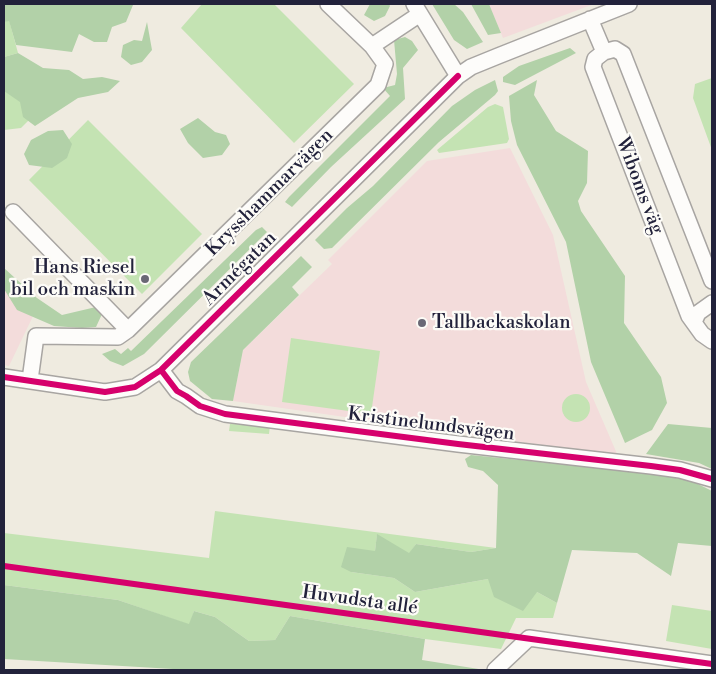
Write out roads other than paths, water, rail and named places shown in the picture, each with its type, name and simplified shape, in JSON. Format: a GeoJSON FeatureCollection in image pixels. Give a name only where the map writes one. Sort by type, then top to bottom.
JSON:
{"type":"FeatureCollection","features":[{"type":"Feature","properties":{"kind":"street","name":"Krysshammarvägen"},"geometry":{"type":"LineString","coordinates":[[30,380],[36,336],[118,337],[128,330],[378,85],[385,64],[372,46],[328,4]]}},
{"type":"Feature","properties":{"kind":"street","name":"Armégatan"},"geometry":{"type":"LineString","coordinates":[[4,377],[105,392],[135,387],[161,370],[458,76],[471,67],[629,4]]}},
{"type":"Feature","properties":{"kind":"street"},"geometry":{"type":"LineString","coordinates":[[372,46],[417,9],[458,76]]}},
{"type":"Feature","properties":{"kind":"street"},"geometry":{"type":"LineString","coordinates":[[590,19],[604,52]]}},
{"type":"Feature","properties":{"kind":"street","name":"Wiboms väg"},"geometry":{"type":"LineString","coordinates":[[712,281],[623,54],[616,49],[604,52],[595,59],[593,67],[689,316],[702,334],[712,341]]}},
{"type":"Feature","properties":{"kind":"street"},"geometry":{"type":"LineString","coordinates":[[13,212],[128,330]]}},
{"type":"Feature","properties":{"kind":"street"},"geometry":{"type":"LineString","coordinates":[[694,322],[698,313],[712,303]]}},
{"type":"Feature","properties":{"kind":"street","name":"Kristinelundsvägen"},"geometry":{"type":"LineString","coordinates":[[161,370],[182,394],[200,406],[225,414],[458,444],[651,466],[680,470],[712,480]]}},
{"type":"Feature","properties":{"kind":"street"},"geometry":{"type":"LineString","coordinates":[[495,670],[529,638],[712,664]]}},
{"type":"Feature","properties":{"kind":"place","name":"Hans Riesel bil och maskin"},"geometry":{"type":"Point","coordinates":[145,279]}},
{"type":"Feature","properties":{"kind":"place","name":"Tallbackaskolan"},"geometry":{"type":"Point","coordinates":[422,323]}}]}
